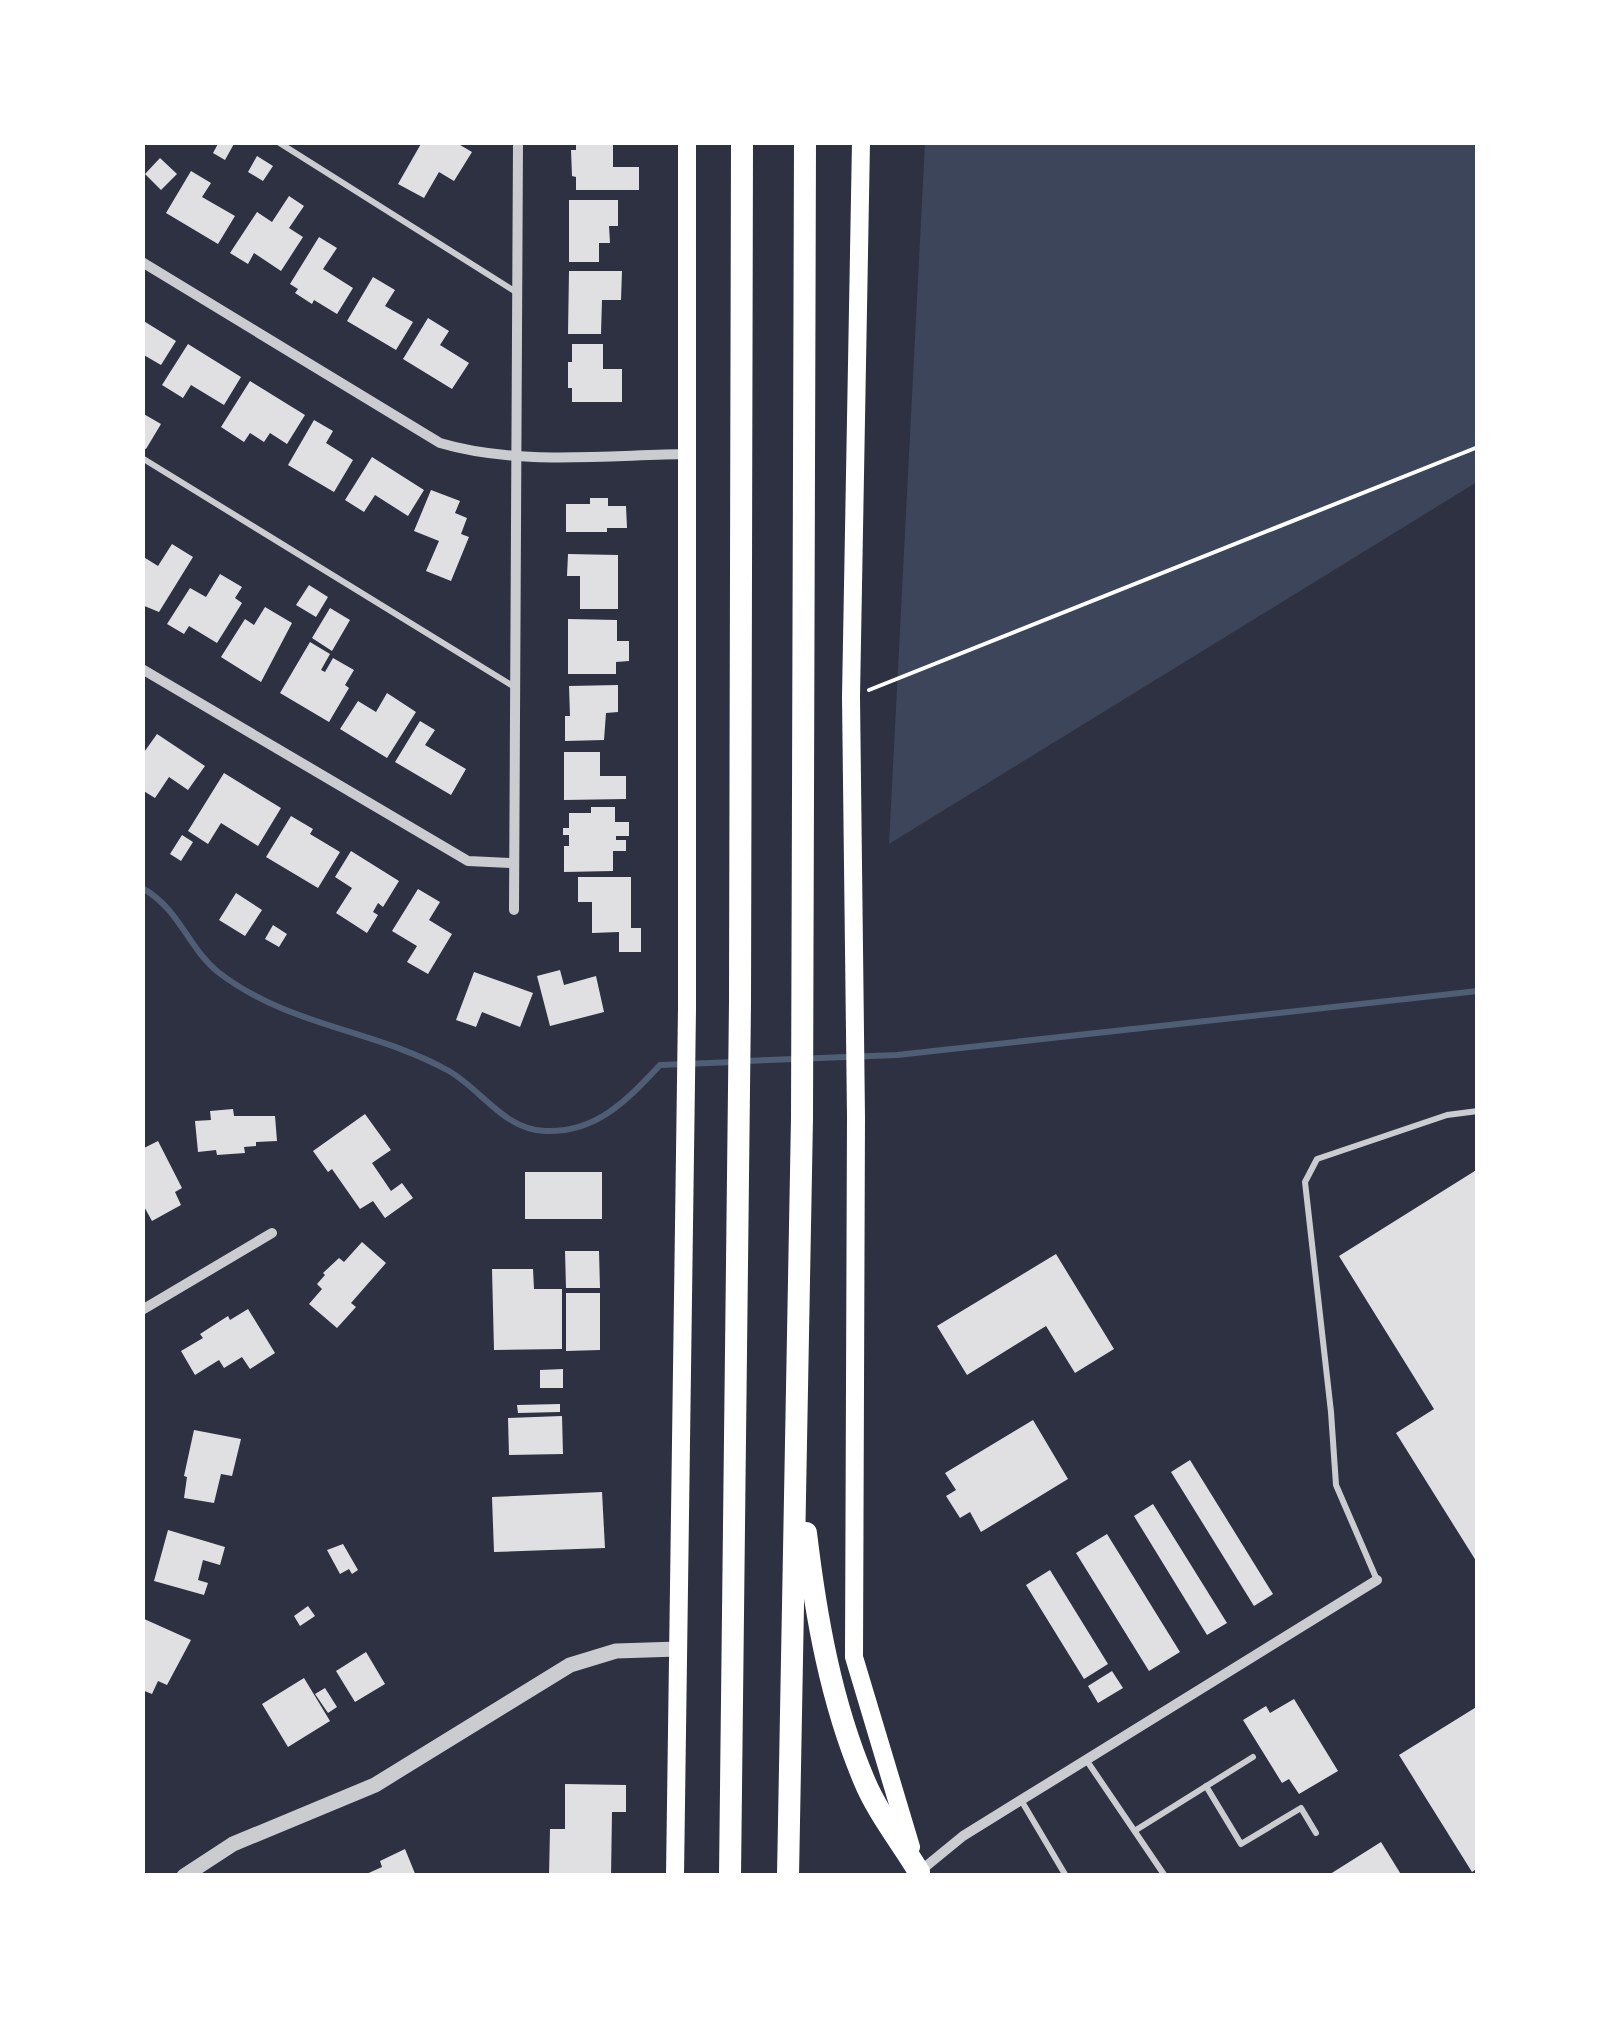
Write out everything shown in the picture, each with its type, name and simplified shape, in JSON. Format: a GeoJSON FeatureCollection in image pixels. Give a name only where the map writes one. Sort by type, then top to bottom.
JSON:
{"type":"FeatureCollection","features":[{"type":"Feature","properties":{"kind":"highway"},"geometry":{"type":"LineString","coordinates":[[730,1876],[740,1002],[742,142]]}},
{"type":"Feature","properties":{"kind":"highway"},"geometry":{"type":"LineString","coordinates":[[788,1876],[802,1118],[806,142]]}},
{"type":"Feature","properties":{"kind":"highway"},"geometry":{"type":"LineString","coordinates":[[796,1449],[813,1592],[834,1692],[865,1782],[920,1874]]}},
{"type":"Feature","properties":{"kind":"main road"},"geometry":{"type":"LineString","coordinates":[[675,1876],[687,1008],[687,142]]}},
{"type":"Feature","properties":{"kind":"main road"},"geometry":{"type":"LineString","coordinates":[[861,142],[851,697],[856,1117],[854,1657],[896,1806],[920,1874]]}},
{"type":"Feature","properties":{"kind":"street"},"geometry":{"type":"LineString","coordinates":[[514,910],[518,142]]}},
{"type":"Feature","properties":{"kind":"street"},"geometry":{"type":"LineString","coordinates":[[142,262],[440,443],[474,453],[515,456],[688,454]]}},
{"type":"Feature","properties":{"kind":"street"},"geometry":{"type":"LineString","coordinates":[[142,669],[468,861],[512,862]]}},
{"type":"Feature","properties":{"kind":"street"},"geometry":{"type":"LineString","coordinates":[[142,1310],[272,1233]]}},
{"type":"Feature","properties":{"kind":"street"},"geometry":{"type":"LineString","coordinates":[[920,1874],[963,1836],[1377,1580]]}},
{"type":"Feature","properties":{"kind":"street"},"geometry":{"type":"LineString","coordinates":[[190,1874],[233,1844],[375,1785],[570,1664],[616,1651],[678,1648]]}},
{"type":"Feature","properties":{"kind":"lane"},"geometry":{"type":"LineString","coordinates":[[278,142],[516,292]]}},
{"type":"Feature","properties":{"kind":"lane"},"geometry":{"type":"LineString","coordinates":[[142,458],[516,688]]}},
{"type":"Feature","properties":{"kind":"lane"},"geometry":{"type":"LineString","coordinates":[[1377,1580],[1336,1485],[1332,1412],[1306,1182],[1317,1160],[1447,1114],[1478,1111]]}},
{"type":"Feature","properties":{"kind":"lane"},"geometry":{"type":"LineString","coordinates":[[1136,1830],[1253,1757]]}},
{"type":"Feature","properties":{"kind":"lane"},"geometry":{"type":"LineString","coordinates":[[1087,1760],[1165,1876]]}},
{"type":"Feature","properties":{"kind":"lane"},"geometry":{"type":"LineString","coordinates":[[1206,1786],[1241,1844],[1301,1808],[1316,1833]]}},
{"type":"Feature","properties":{"kind":"lane"},"geometry":{"type":"LineString","coordinates":[[1020,1800],[1066,1876]]}},
{"type":"Feature","properties":{"kind":"path"},"geometry":{"type":"LineString","coordinates":[[851,697],[1478,447]]}},
{"type":"Feature","properties":{"kind":"shaded area"},"geometry":{"type":"Polygon","coordinates":[[[925,143],[1477,143],[1477,482],[889,844],[925,143]]]}},
{"type":"Feature","properties":{"kind":"building"},"geometry":{"type":"Polygon","coordinates":[[[219,142],[235,142],[225,160],[213,153],[219,142]]]}},
{"type":"Feature","properties":{"kind":"building"},"geometry":{"type":"Polygon","coordinates":[[[422,142],[455,142],[472,152],[454,181],[439,172],[424,198],[398,184],[422,142]]]}},
{"type":"Feature","properties":{"kind":"building"},"geometry":{"type":"Polygon","coordinates":[[[576,142],[613,142],[613,167],[639,167],[639,190],[576,190],[571,150],[576,150],[576,142]]]}},
{"type":"Feature","properties":{"kind":"building"},"geometry":{"type":"Polygon","coordinates":[[[257,156],[273,166],[263,181],[248,172],[257,156]]]}},
{"type":"Feature","properties":{"kind":"building"},"geometry":{"type":"Polygon","coordinates":[[[160,158],[177,174],[161,190],[145,174],[160,158]]]}},
{"type":"Feature","properties":{"kind":"building"},"geometry":{"type":"Polygon","coordinates":[[[191,171],[211,183],[202,197],[235,216],[218,244],[166,213],[191,171]]]}},
{"type":"Feature","properties":{"kind":"building"},"geometry":{"type":"Polygon","coordinates":[[[289,196],[304,206],[289,228],[303,237],[281,271],[254,253],[248,264],[230,253],[257,212],[272,222],[289,196]]]}},
{"type":"Feature","properties":{"kind":"building"},"geometry":{"type":"Polygon","coordinates":[[[569,200],[618,200],[618,226],[609,226],[610,243],[599,243],[599,262],[569,262],[569,200]]]}},
{"type":"Feature","properties":{"kind":"building"},"geometry":{"type":"Polygon","coordinates":[[[319,237],[337,248],[323,269],[353,288],[337,314],[314,300],[312,304],[295,293],[298,289],[290,284],[319,237]]]}},
{"type":"Feature","properties":{"kind":"building"},"geometry":{"type":"Polygon","coordinates":[[[569,271],[622,271],[621,300],[602,300],[601,334],[568,334],[569,271]]]}},
{"type":"Feature","properties":{"kind":"building"},"geometry":{"type":"Polygon","coordinates":[[[373,277],[395,290],[385,306],[413,322],[396,350],[347,321],[373,277]]]}},
{"type":"Feature","properties":{"kind":"building"},"geometry":{"type":"Polygon","coordinates":[[[428,318],[449,331],[440,345],[469,363],[452,389],[403,359],[428,318]]]}},
{"type":"Feature","properties":{"kind":"building"},"geometry":{"type":"Polygon","coordinates":[[[142,320],[176,341],[161,365],[142,354],[142,320]]]}},
{"type":"Feature","properties":{"kind":"building"},"geometry":{"type":"Polygon","coordinates":[[[188,344],[241,377],[224,405],[191,385],[183,398],[162,385],[188,344]]]}},
{"type":"Feature","properties":{"kind":"building"},"geometry":{"type":"Polygon","coordinates":[[[572,344],[603,344],[603,369],[622,369],[622,402],[572,402],[568,362],[572,362],[572,344]]]}},
{"type":"Feature","properties":{"kind":"building"},"geometry":{"type":"Polygon","coordinates":[[[250,381],[305,415],[287,444],[270,433],[264,442],[250,433],[244,442],[221,427],[250,381]]]}},
{"type":"Feature","properties":{"kind":"building"},"geometry":{"type":"Polygon","coordinates":[[[142,413],[161,424],[146,449],[142,447],[142,413]]]}},
{"type":"Feature","properties":{"kind":"building"},"geometry":{"type":"Polygon","coordinates":[[[314,420],[333,431],[326,443],[353,460],[334,492],[288,465],[314,420]]]}},
{"type":"Feature","properties":{"kind":"building"},"geometry":{"type":"Polygon","coordinates":[[[372,457],[424,490],[408,516],[375,495],[364,512],[345,500],[372,457]]]}},
{"type":"Feature","properties":{"kind":"building"},"geometry":{"type":"Polygon","coordinates":[[[431,490],[460,501],[455,513],[467,518],[461,534],[469,537],[451,581],[426,571],[439,541],[414,531],[431,490]]]}},
{"type":"Feature","properties":{"kind":"building"},"geometry":{"type":"Polygon","coordinates":[[[590,498],[608,498],[608,506],[626,506],[627,528],[566,532],[566,504],[590,504],[590,498]]]}},
{"type":"Feature","properties":{"kind":"building"},"geometry":{"type":"Polygon","coordinates":[[[172,544],[193,557],[159,612],[142,605],[142,556],[158,566],[172,544]]]}},
{"type":"Feature","properties":{"kind":"building"},"geometry":{"type":"Polygon","coordinates":[[[568,554],[618,555],[618,609],[580,609],[580,576],[567,576],[568,554]]]}},
{"type":"Feature","properties":{"kind":"building"},"geometry":{"type":"Polygon","coordinates":[[[220,574],[242,587],[235,598],[242,603],[217,643],[189,626],[184,634],[167,624],[190,588],[206,597],[220,574]]]}},
{"type":"Feature","properties":{"kind":"building"},"geometry":{"type":"Polygon","coordinates":[[[309,585],[328,597],[316,617],[296,605],[309,585]]]}},
{"type":"Feature","properties":{"kind":"building"},"geometry":{"type":"Polygon","coordinates":[[[265,607],[292,623],[261,682],[221,657],[245,619],[254,625],[265,607]]]}},
{"type":"Feature","properties":{"kind":"building"},"geometry":{"type":"Polygon","coordinates":[[[330,608],[350,620],[332,651],[312,638],[330,608]]]}},
{"type":"Feature","properties":{"kind":"building"},"geometry":{"type":"Polygon","coordinates":[[[568,619],[617,620],[617,641],[629,641],[629,661],[616,662],[616,674],[568,674],[568,619]]]}},
{"type":"Feature","properties":{"kind":"building"},"geometry":{"type":"Polygon","coordinates":[[[310,642],[330,654],[321,670],[325,672],[333,658],[354,670],[345,685],[349,688],[329,722],[280,693],[310,642]]]}},
{"type":"Feature","properties":{"kind":"building"},"geometry":{"type":"Polygon","coordinates":[[[618,685],[618,712],[606,713],[604,740],[565,741],[565,716],[570,716],[569,686],[618,685]]]}},
{"type":"Feature","properties":{"kind":"building"},"geometry":{"type":"Polygon","coordinates":[[[387,693],[416,712],[387,758],[340,729],[358,701],[376,712],[387,693]]]}},
{"type":"Feature","properties":{"kind":"building"},"geometry":{"type":"Polygon","coordinates":[[[420,721],[435,730],[425,745],[466,769],[451,795],[395,762],[420,721]]]}},
{"type":"Feature","properties":{"kind":"building"},"geometry":{"type":"Polygon","coordinates":[[[157,734],[205,766],[188,790],[169,777],[155,798],[142,790],[142,755],[157,734]]]}},
{"type":"Feature","properties":{"kind":"building"},"geometry":{"type":"Polygon","coordinates":[[[564,752],[600,752],[600,776],[626,776],[626,799],[564,800],[564,752]]]}},
{"type":"Feature","properties":{"kind":"building"},"geometry":{"type":"Polygon","coordinates":[[[224,773],[281,808],[258,846],[221,823],[208,844],[188,831],[224,773]]]}},
{"type":"Feature","properties":{"kind":"building"},"geometry":{"type":"Polygon","coordinates":[[[591,807],[615,807],[615,822],[629,822],[629,836],[616,836],[616,840],[626,840],[626,851],[613,851],[613,871],[564,872],[564,846],[569,846],[569,835],[563,835],[563,828],[569,828],[569,813],[591,813],[591,807]]]}},
{"type":"Feature","properties":{"kind":"building"},"geometry":{"type":"Polygon","coordinates":[[[291,816],[313,829],[310,834],[340,852],[318,888],[266,857],[291,816]]]}},
{"type":"Feature","properties":{"kind":"building"},"geometry":{"type":"Polygon","coordinates":[[[182,835],[193,842],[181,861],[170,854],[182,835]]]}},
{"type":"Feature","properties":{"kind":"building"},"geometry":{"type":"Polygon","coordinates":[[[351,851],[399,881],[383,907],[378,903],[373,912],[378,915],[367,933],[336,913],[352,888],[335,877],[351,851]]]}},
{"type":"Feature","properties":{"kind":"building"},"geometry":{"type":"Polygon","coordinates":[[[578,877],[631,877],[631,928],[641,928],[641,952],[619,952],[619,932],[592,933],[592,902],[578,902],[578,877]]]}},
{"type":"Feature","properties":{"kind":"building"},"geometry":{"type":"Polygon","coordinates":[[[418,889],[440,902],[429,920],[452,934],[428,974],[407,962],[417,946],[392,931],[418,889]]]}},
{"type":"Feature","properties":{"kind":"building"},"geometry":{"type":"Polygon","coordinates":[[[236,893],[262,910],[245,936],[219,920],[236,893]]]}},
{"type":"Feature","properties":{"kind":"building"},"geometry":{"type":"Polygon","coordinates":[[[273,925],[287,934],[279,947],[265,939],[273,925]]]}},
{"type":"Feature","properties":{"kind":"building"},"geometry":{"type":"Polygon","coordinates":[[[560,970],[564,985],[596,976],[604,1012],[550,1026],[537,976],[560,970]]]}},
{"type":"Feature","properties":{"kind":"building"},"geometry":{"type":"Polygon","coordinates":[[[474,972],[533,993],[520,1027],[482,1012],[476,1027],[456,1020],[474,972]]]}},
{"type":"Feature","properties":{"kind":"building"},"geometry":{"type":"Polygon","coordinates":[[[233,1109],[234,1116],[275,1116],[277,1141],[256,1142],[256,1146],[244,1147],[245,1153],[198,1152],[195,1121],[211,1120],[210,1111],[233,1109]]]}},
{"type":"Feature","properties":{"kind":"building"},"geometry":{"type":"Polygon","coordinates":[[[365,1114],[391,1150],[372,1163],[391,1191],[402,1183],[413,1198],[385,1218],[373,1201],[360,1209],[332,1169],[328,1172],[313,1151],[365,1114]]]}},
{"type":"Feature","properties":{"kind":"building"},"geometry":{"type":"Polygon","coordinates":[[[158,1141],[182,1188],[175,1192],[181,1205],[152,1221],[142,1203],[142,1149],[158,1141]]]}},
{"type":"Feature","properties":{"kind":"building"},"geometry":{"type":"Polygon","coordinates":[[[1478,1169],[1478,1564],[1396,1433],[1434,1409],[1339,1256],[1478,1169]]]}},
{"type":"Feature","properties":{"kind":"building"},"geometry":{"type":"Polygon","coordinates":[[[525,1172],[602,1172],[602,1219],[525,1219],[525,1172]]]}},
{"type":"Feature","properties":{"kind":"building"},"geometry":{"type":"Polygon","coordinates":[[[362,1242],[386,1263],[351,1303],[356,1307],[337,1328],[309,1304],[322,1289],[317,1284],[323,1273],[339,1258],[344,1262],[362,1242]]]}},
{"type":"Feature","properties":{"kind":"building"},"geometry":{"type":"Polygon","coordinates":[[[565,1251],[599,1251],[600,1288],[566,1288],[565,1251]]]}},
{"type":"Feature","properties":{"kind":"building"},"geometry":{"type":"Polygon","coordinates":[[[1056,1254],[1114,1349],[1075,1373],[1046,1326],[967,1375],[937,1326],[1056,1254]]]}},
{"type":"Feature","properties":{"kind":"building"},"geometry":{"type":"Polygon","coordinates":[[[492,1269],[533,1269],[534,1289],[562,1289],[562,1349],[494,1350],[492,1269]]]}},
{"type":"Feature","properties":{"kind":"building"},"geometry":{"type":"Polygon","coordinates":[[[566,1293],[600,1293],[600,1350],[566,1351],[566,1293]]]}},
{"type":"Feature","properties":{"kind":"building"},"geometry":{"type":"Polygon","coordinates":[[[248,1309],[275,1353],[250,1369],[242,1357],[224,1368],[219,1360],[195,1375],[181,1351],[228,1316],[230,1320],[248,1309]]]}},
{"type":"Feature","properties":{"kind":"building"},"geometry":{"type":"Polygon","coordinates":[[[563,1369],[563,1388],[540,1388],[540,1370],[563,1369]]]}},
{"type":"Feature","properties":{"kind":"building"},"geometry":{"type":"Polygon","coordinates":[[[560,1404],[560,1412],[518,1413],[517,1405],[560,1404]]]}},
{"type":"Feature","properties":{"kind":"building"},"geometry":{"type":"Polygon","coordinates":[[[562,1416],[563,1454],[509,1455],[508,1418],[562,1416]]]}},
{"type":"Feature","properties":{"kind":"building"},"geometry":{"type":"Polygon","coordinates":[[[1033,1420],[1068,1479],[981,1532],[970,1512],[960,1518],[946,1496],[956,1490],[945,1473],[1033,1420]]]}},
{"type":"Feature","properties":{"kind":"building"},"geometry":{"type":"Polygon","coordinates":[[[194,1430],[241,1439],[232,1476],[221,1474],[214,1503],[184,1498],[184,1476],[194,1430]]]}},
{"type":"Feature","properties":{"kind":"building"},"geometry":{"type":"Polygon","coordinates":[[[1190,1460],[1273,1594],[1254,1606],[1171,1472],[1190,1460]]]}},
{"type":"Feature","properties":{"kind":"building"},"geometry":{"type":"Polygon","coordinates":[[[602,1492],[605,1548],[494,1552],[492,1497],[602,1492]]]}},
{"type":"Feature","properties":{"kind":"building"},"geometry":{"type":"Polygon","coordinates":[[[1153,1504],[1227,1623],[1207,1635],[1134,1516],[1153,1504]]]}},
{"type":"Feature","properties":{"kind":"building"},"geometry":{"type":"Polygon","coordinates":[[[168,1530],[225,1547],[220,1565],[203,1560],[198,1580],[208,1583],[204,1595],[154,1581],[168,1530]]]}},
{"type":"Feature","properties":{"kind":"building"},"geometry":{"type":"Polygon","coordinates":[[[1107,1534],[1180,1652],[1149,1671],[1076,1553],[1107,1534]]]}},
{"type":"Feature","properties":{"kind":"building"},"geometry":{"type":"Polygon","coordinates":[[[343,1544],[358,1570],[352,1574],[349,1569],[340,1574],[327,1550],[343,1544]]]}},
{"type":"Feature","properties":{"kind":"building"},"geometry":{"type":"Polygon","coordinates":[[[1050,1570],[1108,1664],[1084,1679],[1026,1585],[1050,1570]]]}},
{"type":"Feature","properties":{"kind":"building"},"geometry":{"type":"Polygon","coordinates":[[[308,1606],[315,1616],[300,1626],[294,1616],[308,1606]]]}},
{"type":"Feature","properties":{"kind":"building"},"geometry":{"type":"Polygon","coordinates":[[[142,1618],[191,1640],[167,1685],[158,1681],[152,1694],[142,1690],[142,1618]]]}},
{"type":"Feature","properties":{"kind":"building"},"geometry":{"type":"Polygon","coordinates":[[[366,1652],[385,1684],[355,1702],[336,1671],[366,1652]]]}},
{"type":"Feature","properties":{"kind":"building"},"geometry":{"type":"Polygon","coordinates":[[[1112,1671],[1123,1688],[1098,1703],[1088,1686],[1112,1671]]]}},
{"type":"Feature","properties":{"kind":"building"},"geometry":{"type":"Polygon","coordinates":[[[304,1678],[330,1721],[288,1747],[262,1704],[304,1678]]]}},
{"type":"Feature","properties":{"kind":"building"},"geometry":{"type":"Polygon","coordinates":[[[325,1688],[337,1707],[328,1713],[315,1694],[325,1688]]]}},
{"type":"Feature","properties":{"kind":"building"},"geometry":{"type":"Polygon","coordinates":[[[1294,1699],[1338,1771],[1299,1794],[1289,1779],[1282,1783],[1243,1720],[1266,1706],[1270,1713],[1294,1699]]]}},
{"type":"Feature","properties":{"kind":"building"},"geometry":{"type":"Polygon","coordinates":[[[1478,1706],[1478,1868],[1472,1872],[1399,1755],[1478,1706]]]}},
{"type":"Feature","properties":{"kind":"building"},"geometry":{"type":"Polygon","coordinates":[[[565,1784],[626,1785],[626,1812],[612,1812],[611,1876],[549,1876],[550,1829],[565,1829],[565,1784]]]}},
{"type":"Feature","properties":{"kind":"building"},"geometry":{"type":"Polygon","coordinates":[[[1381,1842],[1402,1876],[1327,1876],[1381,1842]]]}},
{"type":"Feature","properties":{"kind":"building"},"geometry":{"type":"Polygon","coordinates":[[[405,1849],[416,1876],[362,1876],[382,1867],[380,1861],[405,1849]]]}},
{"type":"Feature","properties":{"kind":"waterway"},"geometry":{"type":"LineString","coordinates":[[142,888],[166,907],[218,972],[245,990],[274,1005],[449,1071],[505,1116],[530,1129],[564,1130],[596,1120],[623,1101],[660,1065],[734,1062]]}},
{"type":"Feature","properties":{"kind":"waterway"},"geometry":{"type":"LineString","coordinates":[[746,1061],[897,1055],[1478,991]]}}]}
